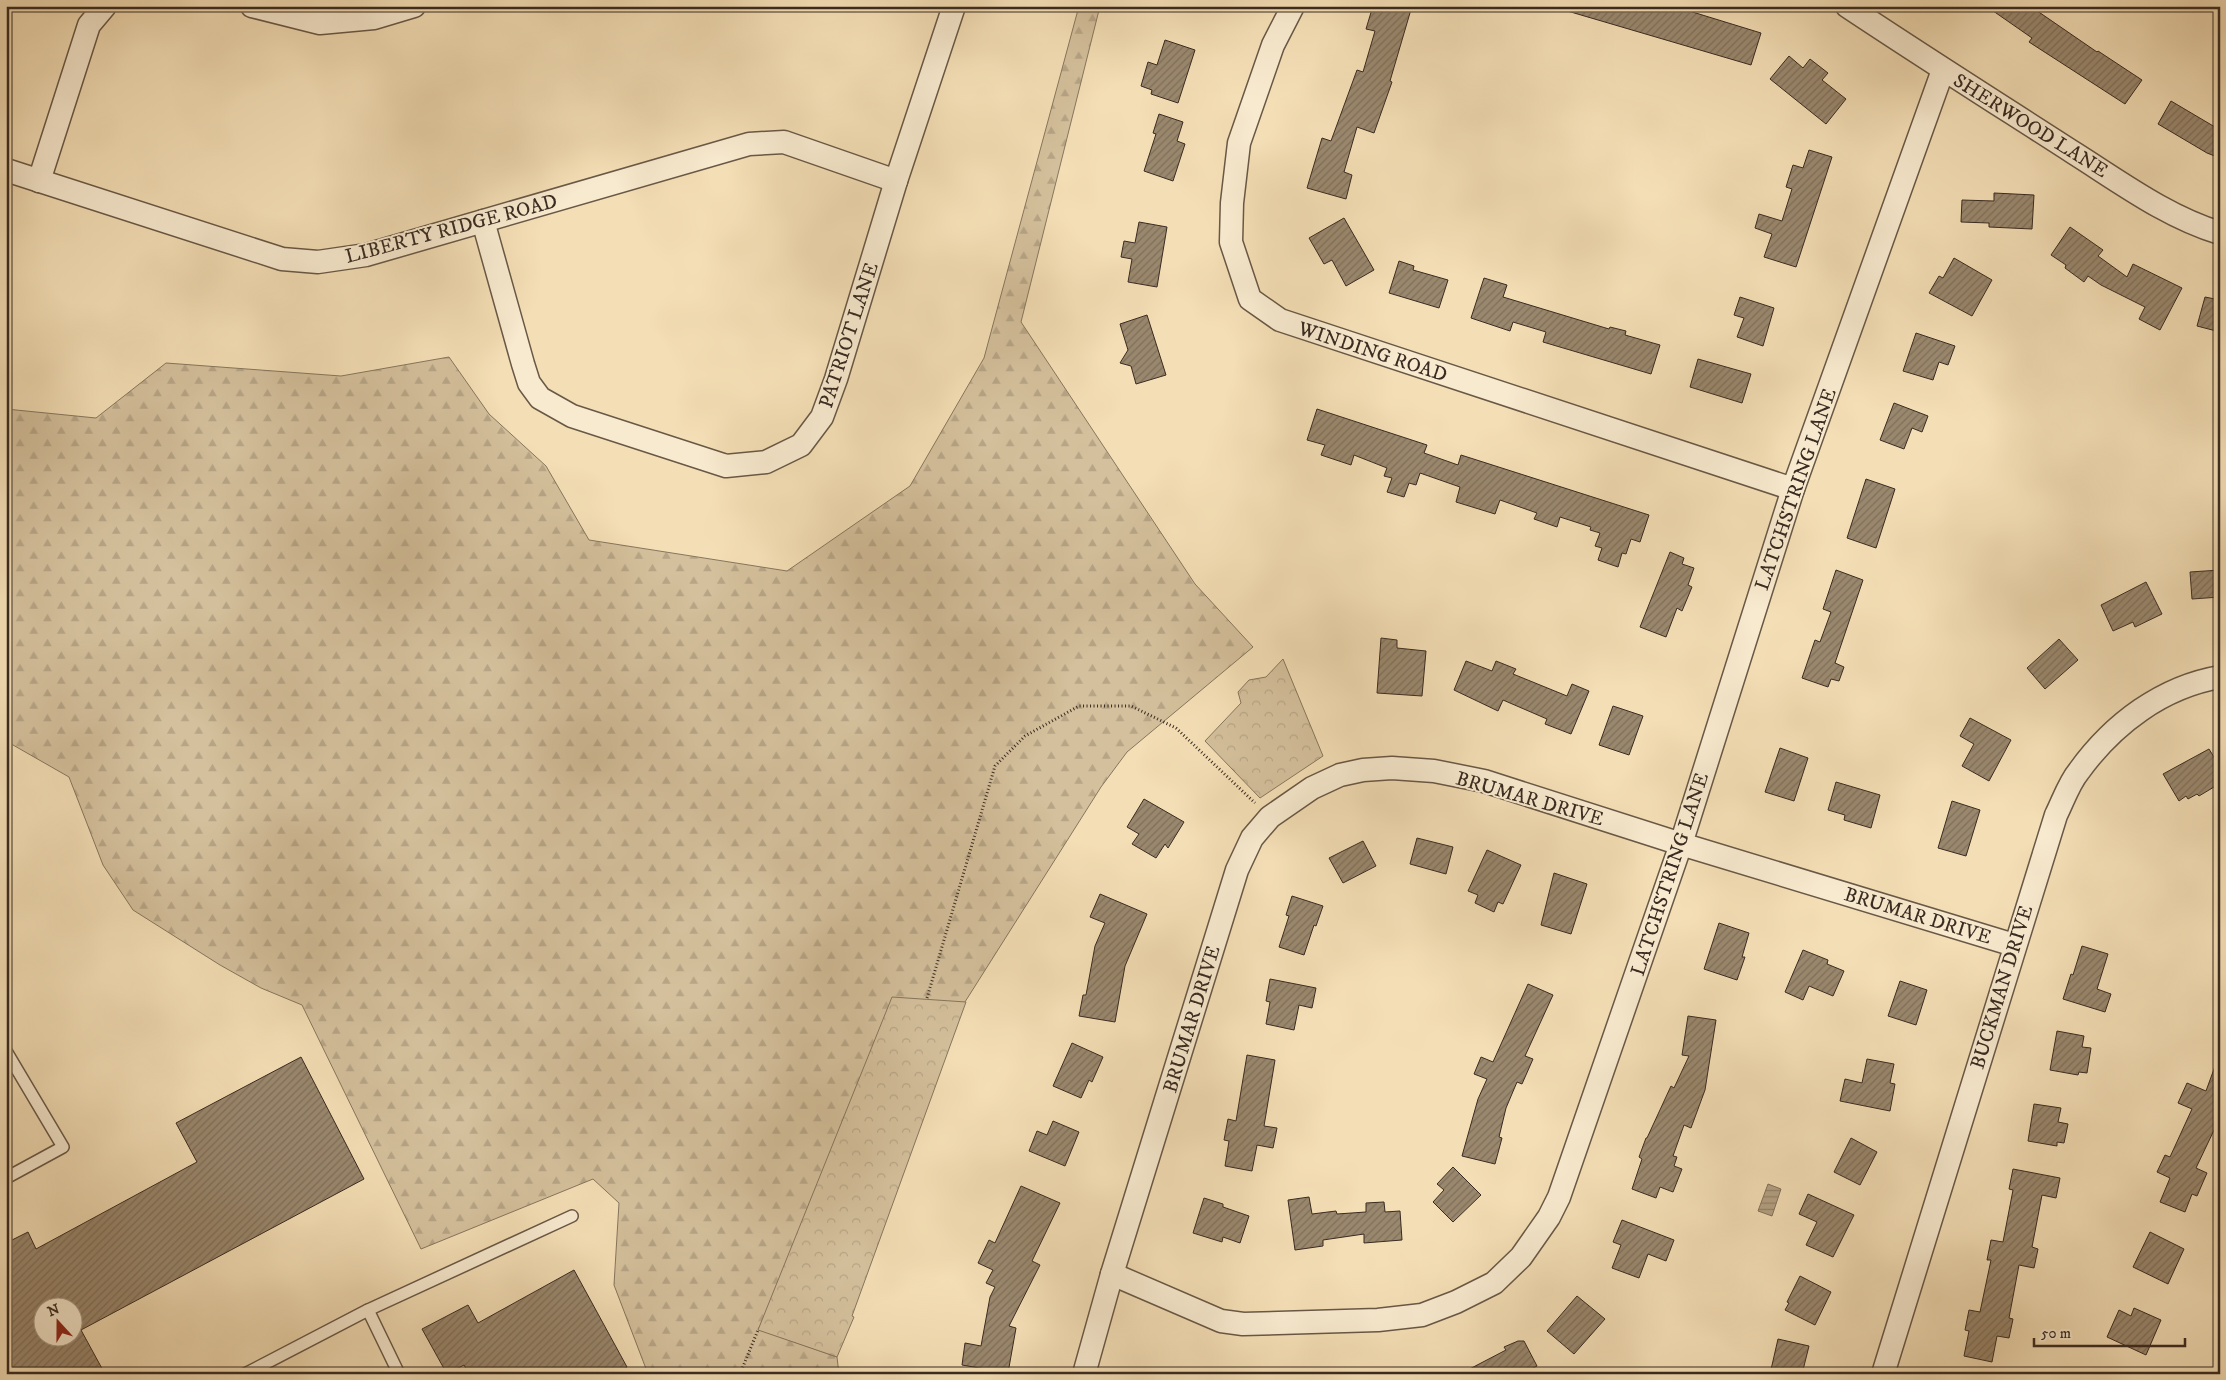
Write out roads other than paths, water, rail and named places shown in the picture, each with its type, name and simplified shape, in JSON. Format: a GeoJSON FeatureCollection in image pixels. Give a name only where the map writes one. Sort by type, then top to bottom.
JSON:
{"type":"FeatureCollection","features":[{"type":"Feature","properties":{"kind":"street"},"geometry":{"type":"LineString","coordinates":[[39,181],[89,25],[105,6]]}},
{"type":"Feature","properties":{"kind":"street"},"geometry":{"type":"LineString","coordinates":[[252,6],[320,23],[374,18],[414,6]]}},
{"type":"Feature","properties":{"kind":"street","name":"PATRIOT LANE"},"geometry":{"type":"LineString","coordinates":[[483,221],[529,383],[540,398],[572,416],[726,466],[766,462],[801,444],[822,417],[836,379],[896,181],[954,6]]}},
{"type":"Feature","properties":{"kind":"street","name":"WINDING ROAD"},"geometry":{"type":"LineString","coordinates":[[1293,6],[1273,45],[1238,143],[1230,242],[1250,299],[1280,320],[1793,489]]}},
{"type":"Feature","properties":{"kind":"street","name":"SHERWOOD LANE"},"geometry":{"type":"LineString","coordinates":[[1848,6],[1943,70],[2148,200],[2207,229],[2220,233]]}},
{"type":"Feature","properties":{"kind":"street","name":"LATCHSTRING LANE"},"geometry":{"type":"LineString","coordinates":[[1112,1274],[1221,1321],[1243,1324],[1378,1320],[1422,1314],[1456,1302],[1494,1283],[1526,1252],[1549,1217],[1559,1197],[1681,844],[1793,489],[1943,70]]}},
{"type":"Feature","properties":{"kind":"street","name":"LIBERTY RIDGE ROAD"},"geometry":{"type":"LineString","coordinates":[[6,170],[282,259],[318,262],[366,255],[749,144],[784,142],[896,181]]}},
{"type":"Feature","properties":{"kind":"street","name":"BUCKMAN DRIVE"},"geometry":{"type":"LineString","coordinates":[[1882,1374],[2056,815],[2078,772],[2122,722],[2149,704],[2180,690],[2220,677]]}},
{"type":"Feature","properties":{"kind":"street","name":"BRUMAR DRIVE"},"geometry":{"type":"LineString","coordinates":[[1084,1374],[1112,1274],[1237,870],[1252,838],[1270,817],[1312,788],[1340,776],[1363,770],[1392,768],[1434,771],[1484,781],[1681,844],[2014,945]]}},
{"type":"Feature","properties":{"kind":"lane"},"geometry":{"type":"LineString","coordinates":[[6,1051],[63,1147],[6,1178]]}},
{"type":"Feature","properties":{"kind":"lane"},"geometry":{"type":"LineString","coordinates":[[245,1374],[368,1310],[572,1216]]}},
{"type":"Feature","properties":{"kind":"lane"},"geometry":{"type":"LineString","coordinates":[[368,1310],[399,1374]]}}]}
